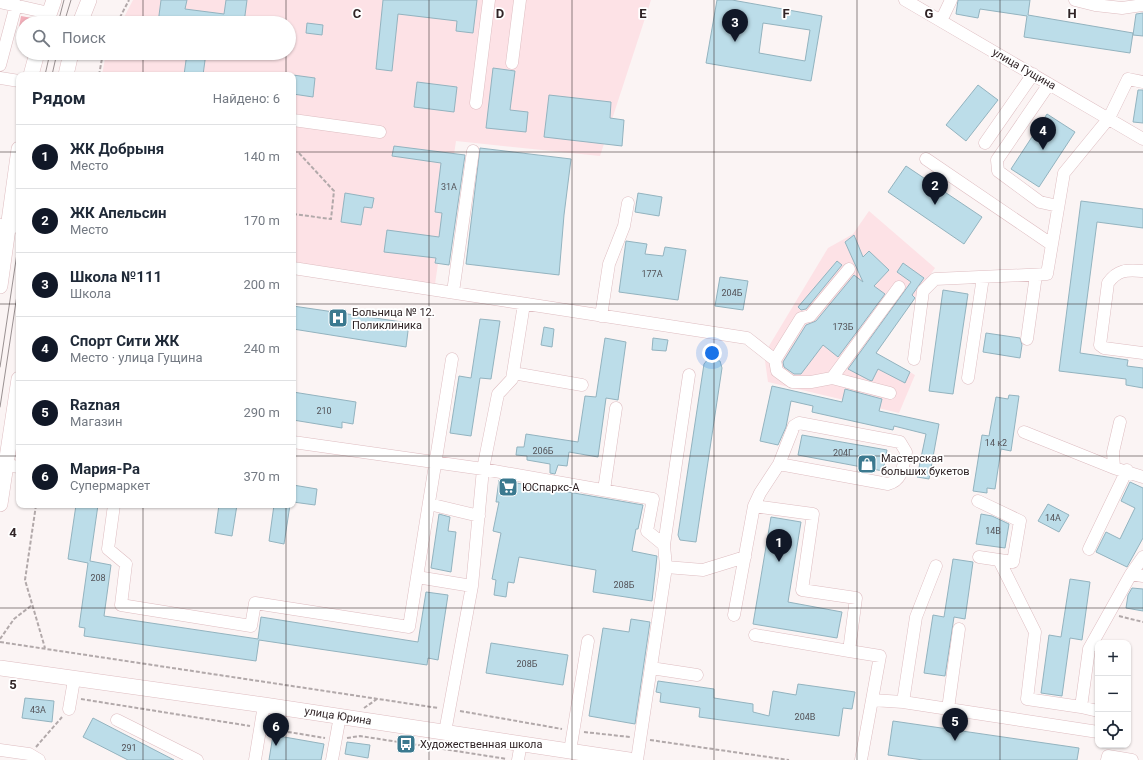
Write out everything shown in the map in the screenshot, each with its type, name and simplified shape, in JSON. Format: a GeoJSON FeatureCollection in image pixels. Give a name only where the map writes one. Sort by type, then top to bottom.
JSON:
{"type":"FeatureCollection","features":[{"type":"Feature","properties":{"kind":"main road"},"geometry":{"type":"LineString","coordinates":[[82,16],[88,0]]}},
{"type":"Feature","properties":{"kind":"main road"},"geometry":{"type":"LineString","coordinates":[[33,72],[35,60]]}},
{"type":"Feature","properties":{"kind":"main road"},"geometry":{"type":"LineString","coordinates":[[67,72],[69,60]]}},
{"type":"Feature","properties":{"kind":"main road"},"geometry":{"type":"LineString","coordinates":[[0,286],[16,172]]}},
{"type":"Feature","properties":{"kind":"main road"},"geometry":{"type":"LineString","coordinates":[[0,504],[13,466],[16,422]]}},
{"type":"Feature","properties":{"kind":"main road","name":"улица Юрина"},"geometry":{"type":"LineString","coordinates":[[0,668],[74,680],[340,716],[629,760]]}},
{"type":"Feature","properties":{"kind":"street"},"geometry":{"type":"LineString","coordinates":[[476,103],[489,0]]}},
{"type":"Feature","properties":{"kind":"street"},"geometry":{"type":"LineString","coordinates":[[512,63],[520,0]]}},
{"type":"Feature","properties":{"kind":"street","name":"улица Гущина"},"geometry":{"type":"LineString","coordinates":[[905,0],[1143,139]]}},
{"type":"Feature","properties":{"kind":"street"},"geometry":{"type":"LineString","coordinates":[[942,21],[951,0]]}},
{"type":"Feature","properties":{"kind":"street"},"geometry":{"type":"LineString","coordinates":[[1075,0],[1095,5],[1122,8],[1143,5]]}},
{"type":"Feature","properties":{"kind":"street"},"geometry":{"type":"LineString","coordinates":[[0,2],[50,12]]}},
{"type":"Feature","properties":{"kind":"street"},"geometry":{"type":"LineString","coordinates":[[0,65],[16,5]]}},
{"type":"Feature","properties":{"kind":"street"},"geometry":{"type":"LineString","coordinates":[[985,142],[1033,74]]}},
{"type":"Feature","properties":{"kind":"street"},"geometry":{"type":"LineString","coordinates":[[0,78],[16,81]]}},
{"type":"Feature","properties":{"kind":"street"},"geometry":{"type":"LineString","coordinates":[[914,359],[922,291],[935,279],[1047,274],[1064,174],[1109,118],[1128,79],[1143,82]]}},
{"type":"Feature","properties":{"kind":"street"},"geometry":{"type":"LineString","coordinates":[[1050,84],[997,160],[998,171],[1040,202],[1058,206]]}},
{"type":"Feature","properties":{"kind":"street"},"geometry":{"type":"LineString","coordinates":[[296,120],[380,132]]}},
{"type":"Feature","properties":{"kind":"street"},"geometry":{"type":"LineString","coordinates":[[453,292],[473,151]]}},
{"type":"Feature","properties":{"kind":"street"},"geometry":{"type":"LineString","coordinates":[[926,159],[1051,244]]}},
{"type":"Feature","properties":{"kind":"street"},"geometry":{"type":"LineString","coordinates":[[601,316],[609,264],[624,226],[628,203]]}},
{"type":"Feature","properties":{"kind":"street"},"geometry":{"type":"LineString","coordinates":[[296,268],[747,338],[775,360],[777,371],[792,382],[811,382],[832,378],[890,393]]}},
{"type":"Feature","properties":{"kind":"street"},"geometry":{"type":"LineString","coordinates":[[775,360],[801,318],[810,316],[849,269]]}},
{"type":"Feature","properties":{"kind":"street"},"geometry":{"type":"LineString","coordinates":[[1143,271],[1122,270],[1113,276],[1108,283],[1100,345],[1104,348],[1143,353]]}},
{"type":"Feature","properties":{"kind":"street"},"geometry":{"type":"LineString","coordinates":[[1027,339],[1036,275]]}},
{"type":"Feature","properties":{"kind":"street"},"geometry":{"type":"LineString","coordinates":[[968,378],[983,277]]}},
{"type":"Feature","properties":{"kind":"street"},"geometry":{"type":"LineString","coordinates":[[832,378],[899,287]]}},
{"type":"Feature","properties":{"kind":"street"},"geometry":{"type":"LineString","coordinates":[[445,732],[472,586],[484,469],[498,394],[512,380],[524,304]]}},
{"type":"Feature","properties":{"kind":"street"},"geometry":{"type":"LineString","coordinates":[[114,508],[108,549],[126,564],[121,605],[251,626],[255,603],[409,627],[429,504],[434,462],[452,359]]}},
{"type":"Feature","properties":{"kind":"street"},"geometry":{"type":"LineString","coordinates":[[513,373],[582,385]]}},
{"type":"Feature","properties":{"kind":"street"},"geometry":{"type":"LineString","coordinates":[[637,760],[666,567],[664,545],[690,375]]}},
{"type":"Feature","properties":{"kind":"street"},"geometry":{"type":"LineString","coordinates":[[604,490],[616,408]]}},
{"type":"Feature","properties":{"kind":"street"},"geometry":{"type":"LineString","coordinates":[[734,615],[754,506],[760,493],[779,464],[794,426],[799,422],[900,442],[904,446],[906,452],[899,478],[895,482],[888,484],[779,464]]}},
{"type":"Feature","properties":{"kind":"street"},"geometry":{"type":"LineString","coordinates":[[1114,468],[1113,452],[1120,422]]}},
{"type":"Feature","properties":{"kind":"street"},"geometry":{"type":"LineString","coordinates":[[1024,432],[1114,468],[1126,470],[1143,477]]}},
{"type":"Feature","properties":{"kind":"street"},"geometry":{"type":"LineString","coordinates":[[296,442],[484,469],[653,499],[647,531],[664,545]]}},
{"type":"Feature","properties":{"kind":"street"},"geometry":{"type":"LineString","coordinates":[[1089,549],[1126,470]]}},
{"type":"Feature","properties":{"kind":"street"},"geometry":{"type":"LineString","coordinates":[[978,501],[1020,521],[1013,562],[979,557]]}},
{"type":"Feature","properties":{"kind":"street"},"geometry":{"type":"LineString","coordinates":[[429,504],[479,516]]}},
{"type":"Feature","properties":{"kind":"street"},"geometry":{"type":"LineString","coordinates":[[754,506],[813,514],[802,590],[856,598],[849,651]]}},
{"type":"Feature","properties":{"kind":"street"},"geometry":{"type":"LineString","coordinates":[[666,567],[703,570],[745,557]]}},
{"type":"Feature","properties":{"kind":"street"},"geometry":{"type":"LineString","coordinates":[[1081,708],[1089,649],[1130,574],[1143,557]]}},
{"type":"Feature","properties":{"kind":"street"},"geometry":{"type":"LineString","coordinates":[[999,560],[1036,632],[1024,720]]}},
{"type":"Feature","properties":{"kind":"street"},"geometry":{"type":"LineString","coordinates":[[903,702],[916,617],[936,566]]}},
{"type":"Feature","properties":{"kind":"street"},"geometry":{"type":"LineString","coordinates":[[1130,574],[1143,576]]}},
{"type":"Feature","properties":{"kind":"street"},"geometry":{"type":"LineString","coordinates":[[417,577],[472,586]]}},
{"type":"Feature","properties":{"kind":"street"},"geometry":{"type":"LineString","coordinates":[[948,709],[959,628]]}},
{"type":"Feature","properties":{"kind":"street"},"geometry":{"type":"LineString","coordinates":[[755,635],[880,656],[861,760]]}},
{"type":"Feature","properties":{"kind":"street"},"geometry":{"type":"LineString","coordinates":[[570,751],[588,641]]}},
{"type":"Feature","properties":{"kind":"street"},"geometry":{"type":"LineString","coordinates":[[650,668],[697,675]]}},
{"type":"Feature","properties":{"kind":"street"},"geometry":{"type":"LineString","coordinates":[[70,703],[74,680]]}},
{"type":"Feature","properties":{"kind":"street"},"geometry":{"type":"LineString","coordinates":[[872,700],[903,702],[1095,732]]}},
{"type":"Feature","properties":{"kind":"street"},"geometry":{"type":"LineString","coordinates":[[1027,700],[1095,710]]}},
{"type":"Feature","properties":{"kind":"street"},"geometry":{"type":"LineString","coordinates":[[255,760],[264,705]]}},
{"type":"Feature","properties":{"kind":"street"},"geometry":{"type":"LineString","coordinates":[[332,760],[340,716]]}},
{"type":"Feature","properties":{"kind":"street"},"geometry":{"type":"LineString","coordinates":[[117,720],[197,760]]}},
{"type":"Feature","properties":{"kind":"street"},"geometry":{"type":"LineString","coordinates":[[518,760],[521,743]]}},
{"type":"Feature","properties":{"kind":"street"},"geometry":{"type":"LineString","coordinates":[[0,750],[34,757]]}},
{"type":"Feature","properties":{"kind":"street"},"geometry":{"type":"LineString","coordinates":[[1108,754],[1132,760]]}},
{"type":"Feature","properties":{"kind":"path"},"geometry":{"type":"LineString","coordinates":[[121,16],[129,0]]}},
{"type":"Feature","properties":{"kind":"path"},"geometry":{"type":"LineString","coordinates":[[100,72],[102,60]]}},
{"type":"Feature","properties":{"kind":"path"},"geometry":{"type":"LineString","coordinates":[[296,214],[331,219],[334,191],[298,152]]}},
{"type":"Feature","properties":{"kind":"path"},"geometry":{"type":"LineString","coordinates":[[36,508],[25,580],[46,648]]}},
{"type":"Feature","properties":{"kind":"path"},"geometry":{"type":"LineString","coordinates":[[0,639],[14,619],[32,605]]}},
{"type":"Feature","properties":{"kind":"path"},"geometry":{"type":"LineString","coordinates":[[1108,613],[1143,622]]}},
{"type":"Feature","properties":{"kind":"path"},"geometry":{"type":"LineString","coordinates":[[0,642],[573,730],[789,760]]}},
{"type":"Feature","properties":{"kind":"path"},"geometry":{"type":"LineString","coordinates":[[363,708],[378,699]]}},
{"type":"Feature","properties":{"kind":"path"},"geometry":{"type":"LineString","coordinates":[[34,757],[70,703],[336,739],[360,736],[514,760]]}},
{"type":"Feature","properties":{"kind":"shaded area"},"geometry":{"type":"Polygon","coordinates":[[[133,0],[651,0],[600,156],[456,141],[435,284],[296,263],[296,72],[103,72],[105,60],[296,60],[296,16],[125,16],[133,0]]]}},
{"type":"Feature","properties":{"kind":"shaded area"},"geometry":{"type":"Polygon","coordinates":[[[869,211],[935,268],[876,353],[915,375],[899,413],[768,382],[765,361],[769,346],[828,248],[853,234],[869,211]]]}},
{"type":"Feature","properties":{"kind":"building"},"geometry":{"type":"Polygon","coordinates":[[[161,0],[187,0],[185,9],[224,14],[226,0],[247,0],[245,16],[159,16],[161,0]]]}},
{"type":"Feature","properties":{"kind":"building"},"geometry":{"type":"Polygon","coordinates":[[[383,0],[477,0],[473,33],[456,31],[457,21],[398,14],[392,71],[376,69],[383,0]]]}},
{"type":"Feature","properties":{"kind":"building"},"geometry":{"type":"Polygon","coordinates":[[[717,0],[732,0],[822,16],[811,81],[706,63],[717,0]],[[763,23],[759,53],[805,61],[810,30],[763,23]]]}},
{"type":"Feature","properties":{"kind":"building"},"geometry":{"type":"Polygon","coordinates":[[[958,0],[1030,0],[1028,15],[1133,33],[1130,53],[1024,37],[1027,16],[980,9],[978,18],[956,14],[958,0]]]}},
{"type":"Feature","properties":{"kind":"building"},"geometry":{"type":"Polygon","coordinates":[[[1143,13],[1143,36],[1133,35],[1136,14],[1143,13]]]}},
{"type":"Feature","properties":{"kind":"building"},"geometry":{"type":"Polygon","coordinates":[[[307,23],[323,25],[322,35],[306,33],[307,23]]]}},
{"type":"Feature","properties":{"kind":"building"},"geometry":{"type":"Polygon","coordinates":[[[186,60],[205,60],[203,72],[184,72],[186,60]]]}},
{"type":"Feature","properties":{"kind":"building"},"geometry":{"type":"Polygon","coordinates":[[[493,68],[515,71],[510,110],[528,112],[526,132],[486,128],[493,68]]]}},
{"type":"Feature","properties":{"kind":"building"},"geometry":{"type":"Polygon","coordinates":[[[296,75],[315,78],[313,97],[296,94],[296,75]]]}},
{"type":"Feature","properties":{"kind":"building"},"geometry":{"type":"Polygon","coordinates":[[[417,82],[457,87],[454,112],[414,107],[417,82]]]}},
{"type":"Feature","properties":{"kind":"building"},"geometry":{"type":"Polygon","coordinates":[[[978,85],[998,100],[966,141],[946,125],[978,85]]]}},
{"type":"Feature","properties":{"kind":"building"},"geometry":{"type":"Polygon","coordinates":[[[1138,90],[1143,90],[1143,123],[1133,122],[1138,90]]]}},
{"type":"Feature","properties":{"kind":"building"},"geometry":{"type":"Polygon","coordinates":[[[549,95],[611,102],[610,118],[624,120],[622,146],[544,137],[549,95]]]}},
{"type":"Feature","properties":{"kind":"building"},"geometry":{"type":"Polygon","coordinates":[[[1047,114],[1075,132],[1039,187],[1011,169],[1047,114]]]}},
{"type":"Feature","properties":{"kind":"building"},"geometry":{"type":"Polygon","coordinates":[[[394,146],[465,155],[449,265],[435,263],[436,258],[384,252],[387,230],[439,237],[442,213],[435,212],[441,163],[392,156],[394,146]]]}},
{"type":"Feature","properties":{"kind":"building"},"geometry":{"type":"Polygon","coordinates":[[[480,148],[571,159],[564,215],[559,275],[466,264],[480,148]]]}},
{"type":"Feature","properties":{"kind":"building"},"geometry":{"type":"Polygon","coordinates":[[[906,166],[982,217],[964,244],[888,192],[906,166]]]}},
{"type":"Feature","properties":{"kind":"building"},"geometry":{"type":"Polygon","coordinates":[[[345,193],[374,198],[372,208],[364,207],[361,225],[341,222],[345,193]]]}},
{"type":"Feature","properties":{"kind":"building"},"geometry":{"type":"Polygon","coordinates":[[[638,193],[662,197],[659,216],[635,212],[638,193]]]}},
{"type":"Feature","properties":{"kind":"building"},"geometry":{"type":"Polygon","coordinates":[[[1081,201],[1143,209],[1143,228],[1097,222],[1080,353],[1128,360],[1127,366],[1143,368],[1143,388],[1126,385],[1126,379],[1059,371],[1081,201]]]}},
{"type":"Feature","properties":{"kind":"building"},"geometry":{"type":"Polygon","coordinates":[[[854,235],[863,257],[869,251],[889,270],[874,286],[885,294],[838,357],[823,345],[801,374],[794,374],[784,367],[783,362],[806,325],[816,321],[854,275],[863,282],[845,242],[854,235]]]}},
{"type":"Feature","properties":{"kind":"building"},"geometry":{"type":"Polygon","coordinates":[[[626,241],[647,244],[645,254],[663,256],[665,247],[686,250],[678,300],[619,292],[626,241]]]}},
{"type":"Feature","properties":{"kind":"building"},"geometry":{"type":"Polygon","coordinates":[[[837,261],[842,265],[806,309],[801,310],[798,307],[837,261]]]}},
{"type":"Feature","properties":{"kind":"building"},"geometry":{"type":"Polygon","coordinates":[[[903,263],[924,278],[912,295],[915,298],[876,353],[910,372],[905,383],[878,369],[872,381],[848,369],[911,282],[897,272],[903,263]]]}},
{"type":"Feature","properties":{"kind":"building"},"geometry":{"type":"Polygon","coordinates":[[[720,277],[748,281],[743,310],[715,306],[720,277]]]}},
{"type":"Feature","properties":{"kind":"building"},"geometry":{"type":"Polygon","coordinates":[[[943,290],[968,294],[953,394],[929,391],[943,290]]]}},
{"type":"Feature","properties":{"kind":"building"},"geometry":{"type":"Polygon","coordinates":[[[296,306],[409,323],[406,347],[296,329],[296,306]]]}},
{"type":"Feature","properties":{"kind":"building"},"geometry":{"type":"Polygon","coordinates":[[[480,319],[500,321],[491,379],[480,378],[471,436],[450,433],[459,376],[471,378],[480,319]]]}},
{"type":"Feature","properties":{"kind":"building"},"geometry":{"type":"Polygon","coordinates":[[[544,327],[554,329],[552,347],[541,345],[544,327]]]}},
{"type":"Feature","properties":{"kind":"building"},"geometry":{"type":"Polygon","coordinates":[[[986,333],[1020,338],[1022,345],[1020,358],[983,352],[986,333]]]}},
{"type":"Feature","properties":{"kind":"building"},"geometry":{"type":"Polygon","coordinates":[[[605,338],[626,342],[618,400],[606,398],[598,457],[569,452],[567,466],[558,465],[555,474],[550,473],[550,464],[527,460],[527,456],[516,455],[517,447],[524,447],[526,434],[578,442],[585,396],[596,397],[605,338]]]}},
{"type":"Feature","properties":{"kind":"building"},"geometry":{"type":"Polygon","coordinates":[[[653,338],[668,340],[666,351],[652,350],[653,338]]]}},
{"type":"Feature","properties":{"kind":"building"},"geometry":{"type":"Polygon","coordinates":[[[708,359],[720,361],[722,368],[696,542],[680,540],[678,535],[704,364],[708,359]]]}},
{"type":"Feature","properties":{"kind":"building"},"geometry":{"type":"Polygon","coordinates":[[[772,386],[842,402],[845,389],[882,399],[879,411],[939,424],[929,479],[917,477],[926,434],[894,426],[893,430],[812,412],[813,406],[791,401],[786,427],[778,445],[760,441],[772,386]]]}},
{"type":"Feature","properties":{"kind":"building"},"geometry":{"type":"Polygon","coordinates":[[[296,392],[356,402],[353,424],[342,422],[342,428],[296,420],[296,392]]]}},
{"type":"Feature","properties":{"kind":"building"},"geometry":{"type":"Polygon","coordinates":[[[1009,395],[1019,396],[1011,451],[1001,449],[995,489],[987,488],[987,493],[973,491],[982,435],[989,436],[996,397],[1008,399],[1009,395]]]}},
{"type":"Feature","properties":{"kind":"building"},"geometry":{"type":"Polygon","coordinates":[[[802,435],[887,450],[883,471],[798,455],[802,435]]]}},
{"type":"Feature","properties":{"kind":"building"},"geometry":{"type":"Polygon","coordinates":[[[499,480],[643,505],[638,529],[636,529],[632,551],[657,556],[652,601],[593,592],[596,570],[519,557],[514,583],[508,582],[506,597],[494,595],[496,580],[492,579],[501,533],[493,531],[499,502],[496,502],[499,480]]]}},
{"type":"Feature","properties":{"kind":"building"},"geometry":{"type":"Polygon","coordinates":[[[1130,482],[1143,488],[1143,538],[1127,567],[1096,552],[1106,532],[1120,539],[1135,508],[1121,501],[1130,482]]]}},
{"type":"Feature","properties":{"kind":"building"},"geometry":{"type":"Polygon","coordinates":[[[296,486],[317,489],[315,505],[296,502],[296,486]]]}},
{"type":"Feature","properties":{"kind":"building"},"geometry":{"type":"Polygon","coordinates":[[[1048,504],[1069,515],[1059,532],[1038,521],[1048,504]]]}},
{"type":"Feature","properties":{"kind":"building"},"geometry":{"type":"Polygon","coordinates":[[[76,508],[98,508],[90,561],[111,565],[104,616],[258,639],[261,617],[418,642],[426,592],[448,595],[438,660],[428,658],[427,665],[259,640],[256,661],[84,636],[85,628],[79,627],[88,563],[68,559],[76,508]]]}},
{"type":"Feature","properties":{"kind":"building"},"geometry":{"type":"Polygon","coordinates":[[[219,508],[237,508],[232,536],[215,533],[219,508]]]}},
{"type":"Feature","properties":{"kind":"building"},"geometry":{"type":"Polygon","coordinates":[[[274,508],[290,508],[284,544],[269,541],[274,508]]]}},
{"type":"Feature","properties":{"kind":"building"},"geometry":{"type":"Polygon","coordinates":[[[439,514],[450,517],[448,531],[456,532],[451,572],[431,568],[439,514]]]}},
{"type":"Feature","properties":{"kind":"building"},"geometry":{"type":"Polygon","coordinates":[[[981,514],[992,516],[1009,524],[1005,548],[976,544],[981,514]]]}},
{"type":"Feature","properties":{"kind":"building"},"geometry":{"type":"Polygon","coordinates":[[[771,517],[801,522],[788,602],[842,612],[837,638],[753,624],[771,517]]]}},
{"type":"Feature","properties":{"kind":"building"},"geometry":{"type":"Polygon","coordinates":[[[953,559],[973,562],[965,619],[954,617],[945,676],[924,673],[933,615],[944,617],[953,559]]]}},
{"type":"Feature","properties":{"kind":"building"},"geometry":{"type":"Polygon","coordinates":[[[1070,579],[1090,582],[1082,640],[1070,638],[1062,696],[1041,693],[1049,635],[1061,637],[1070,579]]]}},
{"type":"Feature","properties":{"kind":"building"},"geometry":{"type":"Polygon","coordinates":[[[1132,588],[1143,589],[1143,611],[1126,608],[1128,595],[1132,588]]]}},
{"type":"Feature","properties":{"kind":"building"},"geometry":{"type":"Polygon","coordinates":[[[631,619],[650,622],[635,724],[589,716],[603,628],[629,632],[631,619]]]}},
{"type":"Feature","properties":{"kind":"building"},"geometry":{"type":"Polygon","coordinates":[[[491,643],[568,655],[563,685],[486,673],[491,643]]]}},
{"type":"Feature","properties":{"kind":"building"},"geometry":{"type":"Polygon","coordinates":[[[658,681],[714,689],[714,698],[753,704],[753,712],[769,716],[773,691],[796,695],[798,684],[855,692],[852,709],[843,708],[839,736],[699,717],[700,708],[660,702],[661,693],[656,692],[658,681]]]}},
{"type":"Feature","properties":{"kind":"building"},"geometry":{"type":"Polygon","coordinates":[[[25,698],[54,701],[52,722],[22,718],[25,698]]]}},
{"type":"Feature","properties":{"kind":"building"},"geometry":{"type":"Polygon","coordinates":[[[93,718],[174,760],[128,760],[83,737],[93,718]]]}},
{"type":"Feature","properties":{"kind":"building"},"geometry":{"type":"Polygon","coordinates":[[[893,721],[1079,748],[1077,760],[923,760],[888,755],[893,721]]]}},
{"type":"Feature","properties":{"kind":"building"},"geometry":{"type":"Polygon","coordinates":[[[273,735],[324,744],[321,760],[269,760],[273,735]]]}},
{"type":"Feature","properties":{"kind":"building"},"geometry":{"type":"Polygon","coordinates":[[[347,742],[370,745],[368,758],[345,754],[347,742]]]}},
{"type":"Feature","properties":{"kind":"tram line"},"geometry":{"type":"LineString","coordinates":[[60,16],[64,0]]}},
{"type":"Feature","properties":{"kind":"tram line"},"geometry":{"type":"LineString","coordinates":[[66,16],[71,0]]}},
{"type":"Feature","properties":{"kind":"tram line"},"geometry":{"type":"LineString","coordinates":[[46,72],[48,60]]}},
{"type":"Feature","properties":{"kind":"tram line"},"geometry":{"type":"LineString","coordinates":[[53,72],[55,60]]}},
{"type":"Feature","properties":{"kind":"tram line"},"geometry":{"type":"LineString","coordinates":[[0,367],[16,260]]}},
{"type":"Feature","properties":{"kind":"tram line"},"geometry":{"type":"LineString","coordinates":[[0,407],[16,302]]}},
{"type":"Feature","properties":{"kind":"place","name":"Школа №111"},"geometry":{"type":"Point","coordinates":[735,42]}},
{"type":"Feature","properties":{"kind":"place","name":"Спорт Сити ЖК"},"geometry":{"type":"Point","coordinates":[1043,150]}},
{"type":"Feature","properties":{"kind":"place","name":"ЖК Апельсин"},"geometry":{"type":"Point","coordinates":[935,205]}},
{"type":"Feature","properties":{"kind":"place","name":"Больница № 12. Поликлиника"},"geometry":{"type":"Point","coordinates":[338,318]}},
{"type":"Feature","properties":{"kind":"place","name":"Мастерская больших букетов"},"geometry":{"type":"Point","coordinates":[867,464]}},
{"type":"Feature","properties":{"kind":"place","name":"ЮСпаркс-А"},"geometry":{"type":"Point","coordinates":[508,487]}},
{"type":"Feature","properties":{"kind":"place","name":"ЖК Добрыня"},"geometry":{"type":"Point","coordinates":[779,562]}},
{"type":"Feature","properties":{"kind":"place","name":"Raznaя"},"geometry":{"type":"Point","coordinates":[955,741]}},
{"type":"Feature","properties":{"kind":"place","name":"Художественная школа"},"geometry":{"type":"Point","coordinates":[406,744]}},
{"type":"Feature","properties":{"kind":"place","name":"Мария-Ра"},"geometry":{"type":"Point","coordinates":[276,746]}}]}
